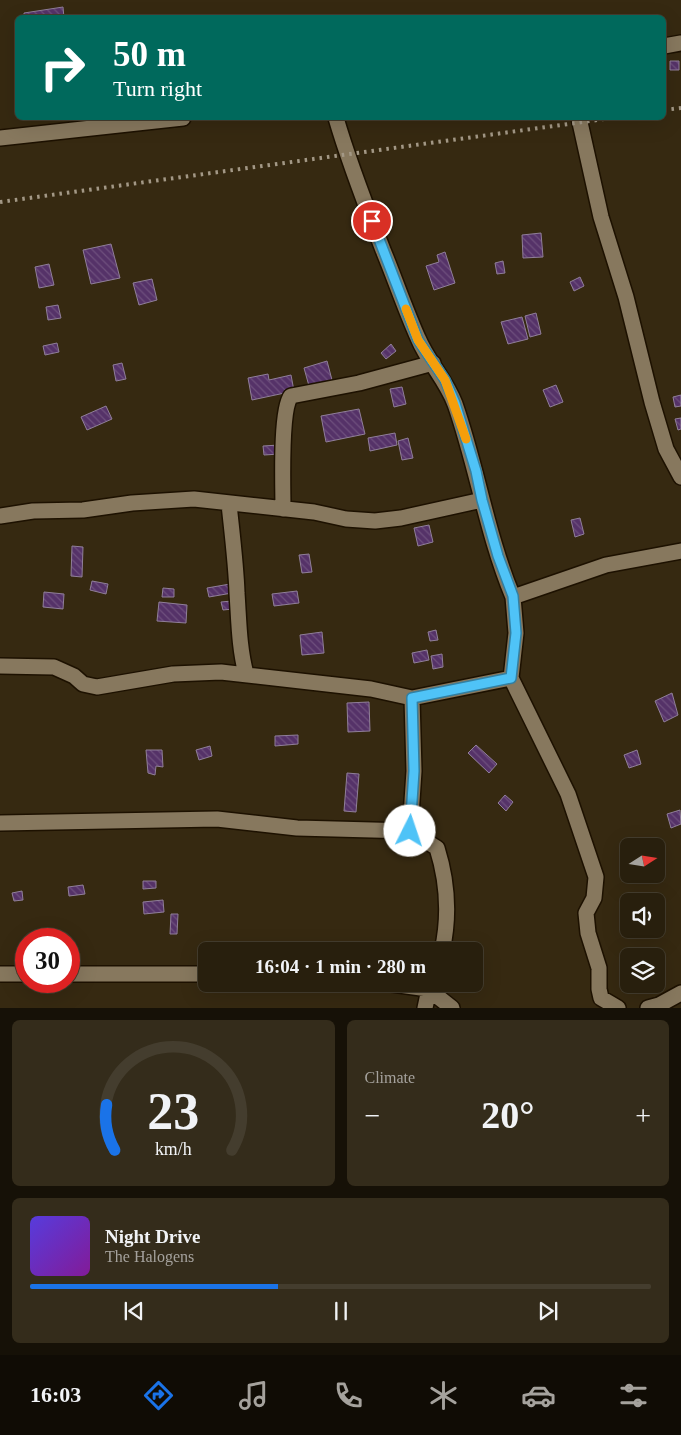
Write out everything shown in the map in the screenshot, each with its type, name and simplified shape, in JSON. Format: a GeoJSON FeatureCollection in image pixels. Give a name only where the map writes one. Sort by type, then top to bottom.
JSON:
{"type":"FeatureCollection","features":[{"type":"Feature","properties":{"kind":"street"},"geometry":{"type":"LineString","coordinates":[[666,46],[681,43]]}},
{"type":"Feature","properties":{"kind":"street"},"geometry":{"type":"LineString","coordinates":[[0,138],[166,120]]}},
{"type":"Feature","properties":{"kind":"street"},"geometry":{"type":"LineString","coordinates":[[337,120],[346,154],[418,340],[445,380],[455,403],[476,471],[498,556],[513,596],[516,633],[511,678],[568,794],[589,852],[596,877],[594,898],[586,913],[588,933],[599,968],[599,989],[602,998],[614,1007]]}},
{"type":"Feature","properties":{"kind":"street"},"geometry":{"type":"LineString","coordinates":[[579,120],[601,217],[626,297],[652,402],[666,449],[681,477]]}},
{"type":"Feature","properties":{"kind":"street"},"geometry":{"type":"LineString","coordinates":[[283,509],[286,402],[291,396],[353,385],[433,363]]}},
{"type":"Feature","properties":{"kind":"street"},"geometry":{"type":"LineString","coordinates":[[0,516],[33,511],[82,510],[139,502],[194,499],[314,512],[346,520],[375,521],[401,518],[482,500]]}},
{"type":"Feature","properties":{"kind":"street"},"geometry":{"type":"LineString","coordinates":[[229,504],[237,594],[237,624],[240,652],[246,674]]}},
{"type":"Feature","properties":{"kind":"street"},"geometry":{"type":"LineString","coordinates":[[513,596],[606,565],[681,551]]}},
{"type":"Feature","properties":{"kind":"street"},"geometry":{"type":"LineString","coordinates":[[0,666],[54,667],[74,676],[82,684],[97,687],[173,674],[222,672],[371,689],[412,698],[511,678]]}},
{"type":"Feature","properties":{"kind":"street"},"geometry":{"type":"LineString","coordinates":[[410,831],[414,771],[412,698]]}},
{"type":"Feature","properties":{"kind":"street"},"geometry":{"type":"LineString","coordinates":[[0,823],[217,819],[297,828],[410,831],[437,848],[444,870],[448,911],[443,942]]}},
{"type":"Feature","properties":{"kind":"street"},"geometry":{"type":"LineString","coordinates":[[0,974],[15,974]]}},
{"type":"Feature","properties":{"kind":"street"},"geometry":{"type":"LineString","coordinates":[[80,974],[198,974]]}},
{"type":"Feature","properties":{"kind":"street"},"geometry":{"type":"LineString","coordinates":[[425,1008],[428,992]]}},
{"type":"Feature","properties":{"kind":"street"},"geometry":{"type":"LineString","coordinates":[[435,992],[452,1008]]}},
{"type":"Feature","properties":{"kind":"street"},"geometry":{"type":"LineString","coordinates":[[648,1008],[659,1005],[681,993]]}},
{"type":"Feature","properties":{"kind":"building"},"geometry":{"type":"Polygon","coordinates":[[[63,7],[64,15],[24,15],[24,13],[63,7]]]}},
{"type":"Feature","properties":{"kind":"building"},"geometry":{"type":"Polygon","coordinates":[[[670,61],[679,61],[679,70],[670,70],[670,61]]]}},
{"type":"Feature","properties":{"kind":"building"},"geometry":{"type":"Polygon","coordinates":[[[541,233],[543,257],[523,258],[522,235],[541,233]]]}},
{"type":"Feature","properties":{"kind":"building"},"geometry":{"type":"Polygon","coordinates":[[[111,244],[120,278],[91,284],[83,250],[111,244]]]}},
{"type":"Feature","properties":{"kind":"building"},"geometry":{"type":"Polygon","coordinates":[[[445,252],[455,283],[434,290],[426,266],[439,262],[437,255],[445,252]]]}},
{"type":"Feature","properties":{"kind":"building"},"geometry":{"type":"Polygon","coordinates":[[[503,261],[505,273],[497,274],[495,263],[503,261]]]}},
{"type":"Feature","properties":{"kind":"building"},"geometry":{"type":"Polygon","coordinates":[[[49,264],[54,285],[39,288],[35,267],[49,264]]]}},
{"type":"Feature","properties":{"kind":"building"},"geometry":{"type":"Polygon","coordinates":[[[580,277],[584,286],[574,291],[570,282],[580,277]]]}},
{"type":"Feature","properties":{"kind":"building"},"geometry":{"type":"Polygon","coordinates":[[[152,279],[157,300],[139,305],[133,283],[152,279]]]}},
{"type":"Feature","properties":{"kind":"building"},"geometry":{"type":"Polygon","coordinates":[[[58,305],[61,318],[48,320],[46,307],[58,305]]]}},
{"type":"Feature","properties":{"kind":"building"},"geometry":{"type":"Polygon","coordinates":[[[536,313],[541,334],[530,337],[525,316],[536,313]]]}},
{"type":"Feature","properties":{"kind":"building"},"geometry":{"type":"Polygon","coordinates":[[[522,317],[528,339],[508,344],[501,322],[522,317]]]}},
{"type":"Feature","properties":{"kind":"building"},"geometry":{"type":"Polygon","coordinates":[[[57,343],[59,352],[45,355],[43,346],[57,343]]]}},
{"type":"Feature","properties":{"kind":"building"},"geometry":{"type":"Polygon","coordinates":[[[391,344],[396,351],[386,359],[381,353],[391,344]]]}},
{"type":"Feature","properties":{"kind":"building"},"geometry":{"type":"Polygon","coordinates":[[[327,361],[332,380],[309,386],[304,368],[327,361]]]}},
{"type":"Feature","properties":{"kind":"building"},"geometry":{"type":"Polygon","coordinates":[[[122,363],[126,379],[116,381],[113,365],[122,363]]]}},
{"type":"Feature","properties":{"kind":"building"},"geometry":{"type":"Polygon","coordinates":[[[268,374],[269,380],[291,375],[294,391],[252,400],[248,378],[268,374]]]}},
{"type":"Feature","properties":{"kind":"building"},"geometry":{"type":"Polygon","coordinates":[[[556,385],[563,402],[550,407],[543,390],[556,385]]]}},
{"type":"Feature","properties":{"kind":"building"},"geometry":{"type":"Polygon","coordinates":[[[402,387],[406,404],[394,407],[390,389],[402,387]]]}},
{"type":"Feature","properties":{"kind":"building"},"geometry":{"type":"Polygon","coordinates":[[[681,395],[681,406],[675,407],[673,397],[681,395]]]}},
{"type":"Feature","properties":{"kind":"building"},"geometry":{"type":"Polygon","coordinates":[[[106,406],[112,419],[87,430],[81,417],[106,406]]]}},
{"type":"Feature","properties":{"kind":"building"},"geometry":{"type":"Polygon","coordinates":[[[359,409],[365,434],[326,442],[321,416],[359,409]]]}},
{"type":"Feature","properties":{"kind":"building"},"geometry":{"type":"Polygon","coordinates":[[[681,418],[681,429],[678,430],[675,419],[681,418]]]}},
{"type":"Feature","properties":{"kind":"building"},"geometry":{"type":"Polygon","coordinates":[[[395,433],[397,445],[370,451],[368,438],[395,433]]]}},
{"type":"Feature","properties":{"kind":"building"},"geometry":{"type":"Polygon","coordinates":[[[408,438],[413,458],[402,460],[398,441],[408,438]]]}},
{"type":"Feature","properties":{"kind":"building"},"geometry":{"type":"Polygon","coordinates":[[[279,445],[280,454],[264,455],[263,446],[279,445]]]}},
{"type":"Feature","properties":{"kind":"building"},"geometry":{"type":"Polygon","coordinates":[[[580,518],[584,534],[575,537],[571,520],[580,518]]]}},
{"type":"Feature","properties":{"kind":"building"},"geometry":{"type":"Polygon","coordinates":[[[429,525],[433,542],[418,546],[414,528],[429,525]]]}},
{"type":"Feature","properties":{"kind":"building"},"geometry":{"type":"Polygon","coordinates":[[[72,546],[83,547],[82,577],[71,576],[72,546]]]}},
{"type":"Feature","properties":{"kind":"building"},"geometry":{"type":"Polygon","coordinates":[[[309,554],[312,572],[302,573],[299,555],[309,554]]]}},
{"type":"Feature","properties":{"kind":"building"},"geometry":{"type":"Polygon","coordinates":[[[92,581],[108,584],[106,594],[90,590],[92,581]]]}},
{"type":"Feature","properties":{"kind":"building"},"geometry":{"type":"Polygon","coordinates":[[[230,584],[232,593],[209,597],[207,588],[230,584]]]}},
{"type":"Feature","properties":{"kind":"building"},"geometry":{"type":"Polygon","coordinates":[[[163,588],[174,589],[174,597],[162,597],[163,588]]]}},
{"type":"Feature","properties":{"kind":"building"},"geometry":{"type":"Polygon","coordinates":[[[297,591],[299,603],[274,606],[272,594],[297,591]]]}},
{"type":"Feature","properties":{"kind":"building"},"geometry":{"type":"Polygon","coordinates":[[[44,592],[64,594],[63,609],[43,607],[44,592]]]}},
{"type":"Feature","properties":{"kind":"building"},"geometry":{"type":"Polygon","coordinates":[[[232,601],[233,609],[223,610],[221,602],[232,601]]]}},
{"type":"Feature","properties":{"kind":"building"},"geometry":{"type":"Polygon","coordinates":[[[159,602],[187,605],[186,623],[157,621],[159,602]]]}},
{"type":"Feature","properties":{"kind":"building"},"geometry":{"type":"Polygon","coordinates":[[[436,630],[438,640],[430,641],[428,632],[436,630]]]}},
{"type":"Feature","properties":{"kind":"building"},"geometry":{"type":"Polygon","coordinates":[[[322,632],[324,653],[302,655],[300,635],[322,632]]]}},
{"type":"Feature","properties":{"kind":"building"},"geometry":{"type":"Polygon","coordinates":[[[427,650],[429,660],[414,663],[412,653],[427,650]]]}},
{"type":"Feature","properties":{"kind":"building"},"geometry":{"type":"Polygon","coordinates":[[[442,654],[443,667],[433,669],[431,656],[442,654]]]}},
{"type":"Feature","properties":{"kind":"building"},"geometry":{"type":"Polygon","coordinates":[[[672,693],[678,715],[664,722],[655,701],[672,693]]]}},
{"type":"Feature","properties":{"kind":"building"},"geometry":{"type":"Polygon","coordinates":[[[369,702],[370,731],[348,732],[347,703],[369,702]]]}},
{"type":"Feature","properties":{"kind":"building"},"geometry":{"type":"Polygon","coordinates":[[[298,735],[298,744],[275,746],[275,736],[298,735]]]}},
{"type":"Feature","properties":{"kind":"building"},"geometry":{"type":"Polygon","coordinates":[[[476,745],[497,764],[489,773],[468,753],[476,745]]]}},
{"type":"Feature","properties":{"kind":"building"},"geometry":{"type":"Polygon","coordinates":[[[210,746],[212,756],[199,760],[196,750],[210,746]]]}},
{"type":"Feature","properties":{"kind":"building"},"geometry":{"type":"Polygon","coordinates":[[[146,750],[162,750],[163,767],[156,766],[155,775],[148,773],[146,750]]]}},
{"type":"Feature","properties":{"kind":"building"},"geometry":{"type":"Polygon","coordinates":[[[637,750],[641,764],[629,768],[624,755],[637,750]]]}},
{"type":"Feature","properties":{"kind":"building"},"geometry":{"type":"Polygon","coordinates":[[[347,773],[359,774],[356,812],[344,811],[347,773]]]}},
{"type":"Feature","properties":{"kind":"building"},"geometry":{"type":"Polygon","coordinates":[[[505,795],[513,802],[506,811],[498,803],[505,795]]]}},
{"type":"Feature","properties":{"kind":"building"},"geometry":{"type":"Polygon","coordinates":[[[680,810],[681,824],[671,828],[667,814],[680,810]]]}},
{"type":"Feature","properties":{"kind":"building"},"geometry":{"type":"Polygon","coordinates":[[[143,881],[156,881],[156,888],[143,889],[143,881]]]}},
{"type":"Feature","properties":{"kind":"building"},"geometry":{"type":"Polygon","coordinates":[[[83,885],[85,894],[69,896],[68,887],[83,885]]]}},
{"type":"Feature","properties":{"kind":"building"},"geometry":{"type":"Polygon","coordinates":[[[22,891],[23,900],[14,901],[12,893],[22,891]]]}},
{"type":"Feature","properties":{"kind":"building"},"geometry":{"type":"Polygon","coordinates":[[[163,900],[164,912],[144,914],[143,902],[163,900]]]}},
{"type":"Feature","properties":{"kind":"building"},"geometry":{"type":"Polygon","coordinates":[[[171,914],[178,914],[177,934],[170,934],[171,914]]]}},
{"type":"Feature","properties":{"kind":"railway"},"geometry":{"type":"LineString","coordinates":[[666,110],[681,108]]}},
{"type":"Feature","properties":{"kind":"railway"},"geometry":{"type":"LineString","coordinates":[[0,202],[597,120]]}},
{"type":"Feature","properties":{"kind":"slow traffic"},"geometry":{"type":"LineString","coordinates":[[406,309],[418,340],[445,380],[455,403],[466,439]]}},
{"type":"Feature","properties":{"kind":"route"},"geometry":{"type":"LineString","coordinates":[[372,221],[418,340],[445,380],[455,403],[476,471],[498,556],[513,596],[516,613],[516,633],[511,678],[412,698],[414,771],[410,831]]}}]}
